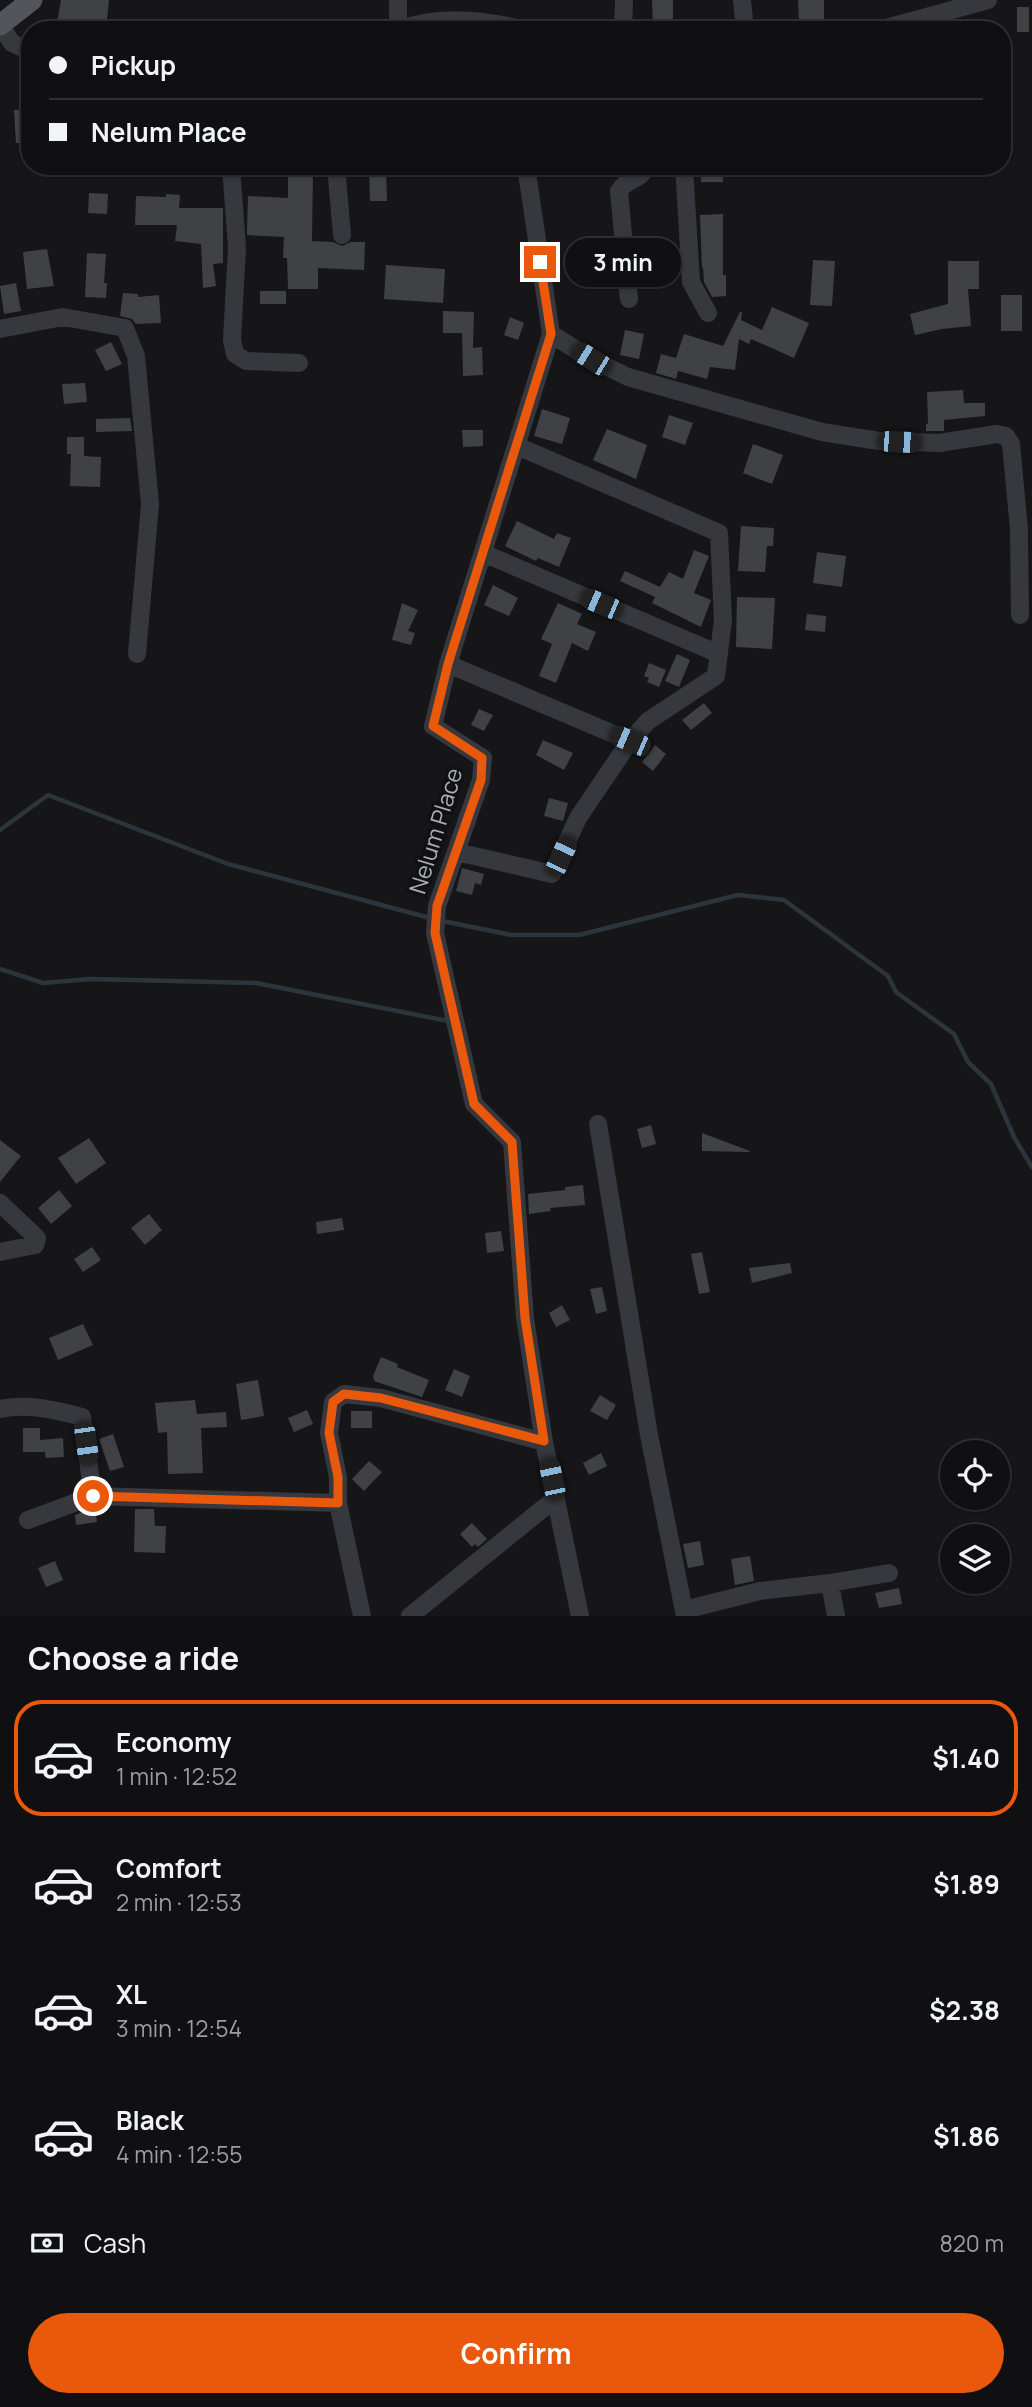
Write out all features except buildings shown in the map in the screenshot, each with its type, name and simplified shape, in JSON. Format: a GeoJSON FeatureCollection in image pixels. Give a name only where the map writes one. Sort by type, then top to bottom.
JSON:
{"type":"FeatureCollection","features":[{"type":"Feature","properties":{"kind":"main road"},"geometry":{"type":"LineString","coordinates":[[0,25],[32,0]]}},
{"type":"Feature","properties":{"kind":"street"},"geometry":{"type":"LineString","coordinates":[[398,0],[399,21]]}},
{"type":"Feature","properties":{"kind":"street"},"geometry":{"type":"LineString","coordinates":[[623,21],[624,0]]}},
{"type":"Feature","properties":{"kind":"street"},"geometry":{"type":"LineString","coordinates":[[742,0],[744,21]]}},
{"type":"Feature","properties":{"kind":"street"},"geometry":{"type":"LineString","coordinates":[[912,21],[988,0]]}},
{"type":"Feature","properties":{"kind":"street"},"geometry":{"type":"LineString","coordinates":[[449,21],[467,21]]}},
{"type":"Feature","properties":{"kind":"street"},"geometry":{"type":"LineString","coordinates":[[0,25],[12,43],[21,47]]}},
{"type":"Feature","properties":{"kind":"street"},"geometry":{"type":"LineString","coordinates":[[231,175],[237,248],[232,340],[234,355],[246,361],[299,363]]}},
{"type":"Feature","properties":{"kind":"street"},"geometry":{"type":"LineString","coordinates":[[337,175],[342,235]]}},
{"type":"Feature","properties":{"kind":"street","name":"Nelum Place"},"geometry":{"type":"LineString","coordinates":[[527,175],[551,334],[448,664],[433,726],[482,758],[481,780],[437,906],[435,933],[474,1104],[512,1142],[525,1318],[544,1441],[580,1616]]}},
{"type":"Feature","properties":{"kind":"street"},"geometry":{"type":"LineString","coordinates":[[629,299],[619,191],[627,181],[642,175]]}},
{"type":"Feature","properties":{"kind":"street"},"geometry":{"type":"LineString","coordinates":[[685,175],[691,282],[708,313]]}},
{"type":"Feature","properties":{"kind":"street"},"geometry":{"type":"LineString","coordinates":[[0,329],[63,317],[125,328],[136,356],[150,504],[137,654]]}},
{"type":"Feature","properties":{"kind":"street"},"geometry":{"type":"LineString","coordinates":[[551,334],[591,359],[628,377],[822,432],[879,441],[939,443],[997,434],[1006,436],[1011,444],[1019,529],[1020,615]]}},
{"type":"Feature","properties":{"kind":"street"},"geometry":{"type":"LineString","coordinates":[[457,852],[552,874],[578,818],[630,741],[648,721],[716,676],[723,620],[719,533],[517,446]]}},
{"type":"Feature","properties":{"kind":"street"},"geometry":{"type":"LineString","coordinates":[[483,554],[719,654]]}},
{"type":"Feature","properties":{"kind":"street"},"geometry":{"type":"LineString","coordinates":[[448,664],[630,741]]}},
{"type":"Feature","properties":{"kind":"street"},"geometry":{"type":"LineString","coordinates":[[598,1124],[649,1435],[685,1613],[760,1591],[889,1573]]}},
{"type":"Feature","properties":{"kind":"street"},"geometry":{"type":"LineString","coordinates":[[0,1203],[37,1238],[35,1244],[0,1252]]}},
{"type":"Feature","properties":{"kind":"street"},"geometry":{"type":"LineString","coordinates":[[362,1616],[338,1503],[338,1477],[329,1433],[333,1402],[344,1394],[381,1398],[544,1441]]}},
{"type":"Feature","properties":{"kind":"street"},"geometry":{"type":"LineString","coordinates":[[0,1409],[11,1406],[54,1409],[82,1417],[93,1496]]}},
{"type":"Feature","properties":{"kind":"street"},"geometry":{"type":"LineString","coordinates":[[28,1520],[93,1496],[338,1503]]}},
{"type":"Feature","properties":{"kind":"street"},"geometry":{"type":"LineString","coordinates":[[410,1616],[556,1498]]}},
{"type":"Feature","properties":{"kind":"street"},"geometry":{"type":"LineString","coordinates":[[830,1583],[836,1616]]}},
{"type":"Feature","properties":{"kind":"waterway"},"geometry":{"type":"LineString","coordinates":[[0,830],[48,795],[228,864],[430,918]]}},
{"type":"Feature","properties":{"kind":"waterway"},"geometry":{"type":"LineString","coordinates":[[442,921],[512,935],[579,935],[738,895],[784,900],[888,976],[896,992],[954,1034],[968,1062],[991,1084],[1014,1137],[1032,1167]]}},
{"type":"Feature","properties":{"kind":"waterway"},"geometry":{"type":"LineString","coordinates":[[0,969],[43,983],[90,979],[256,983],[448,1021]]}},
{"type":"Feature","properties":{"kind":"route"},"geometry":{"type":"LineString","coordinates":[[93,1496],[338,1503],[338,1477],[329,1433],[333,1402],[344,1394],[381,1398],[544,1441],[525,1318],[512,1142],[474,1104],[435,933],[437,906],[481,780],[482,758],[433,726],[448,664],[551,334],[540,262]]}}]}
